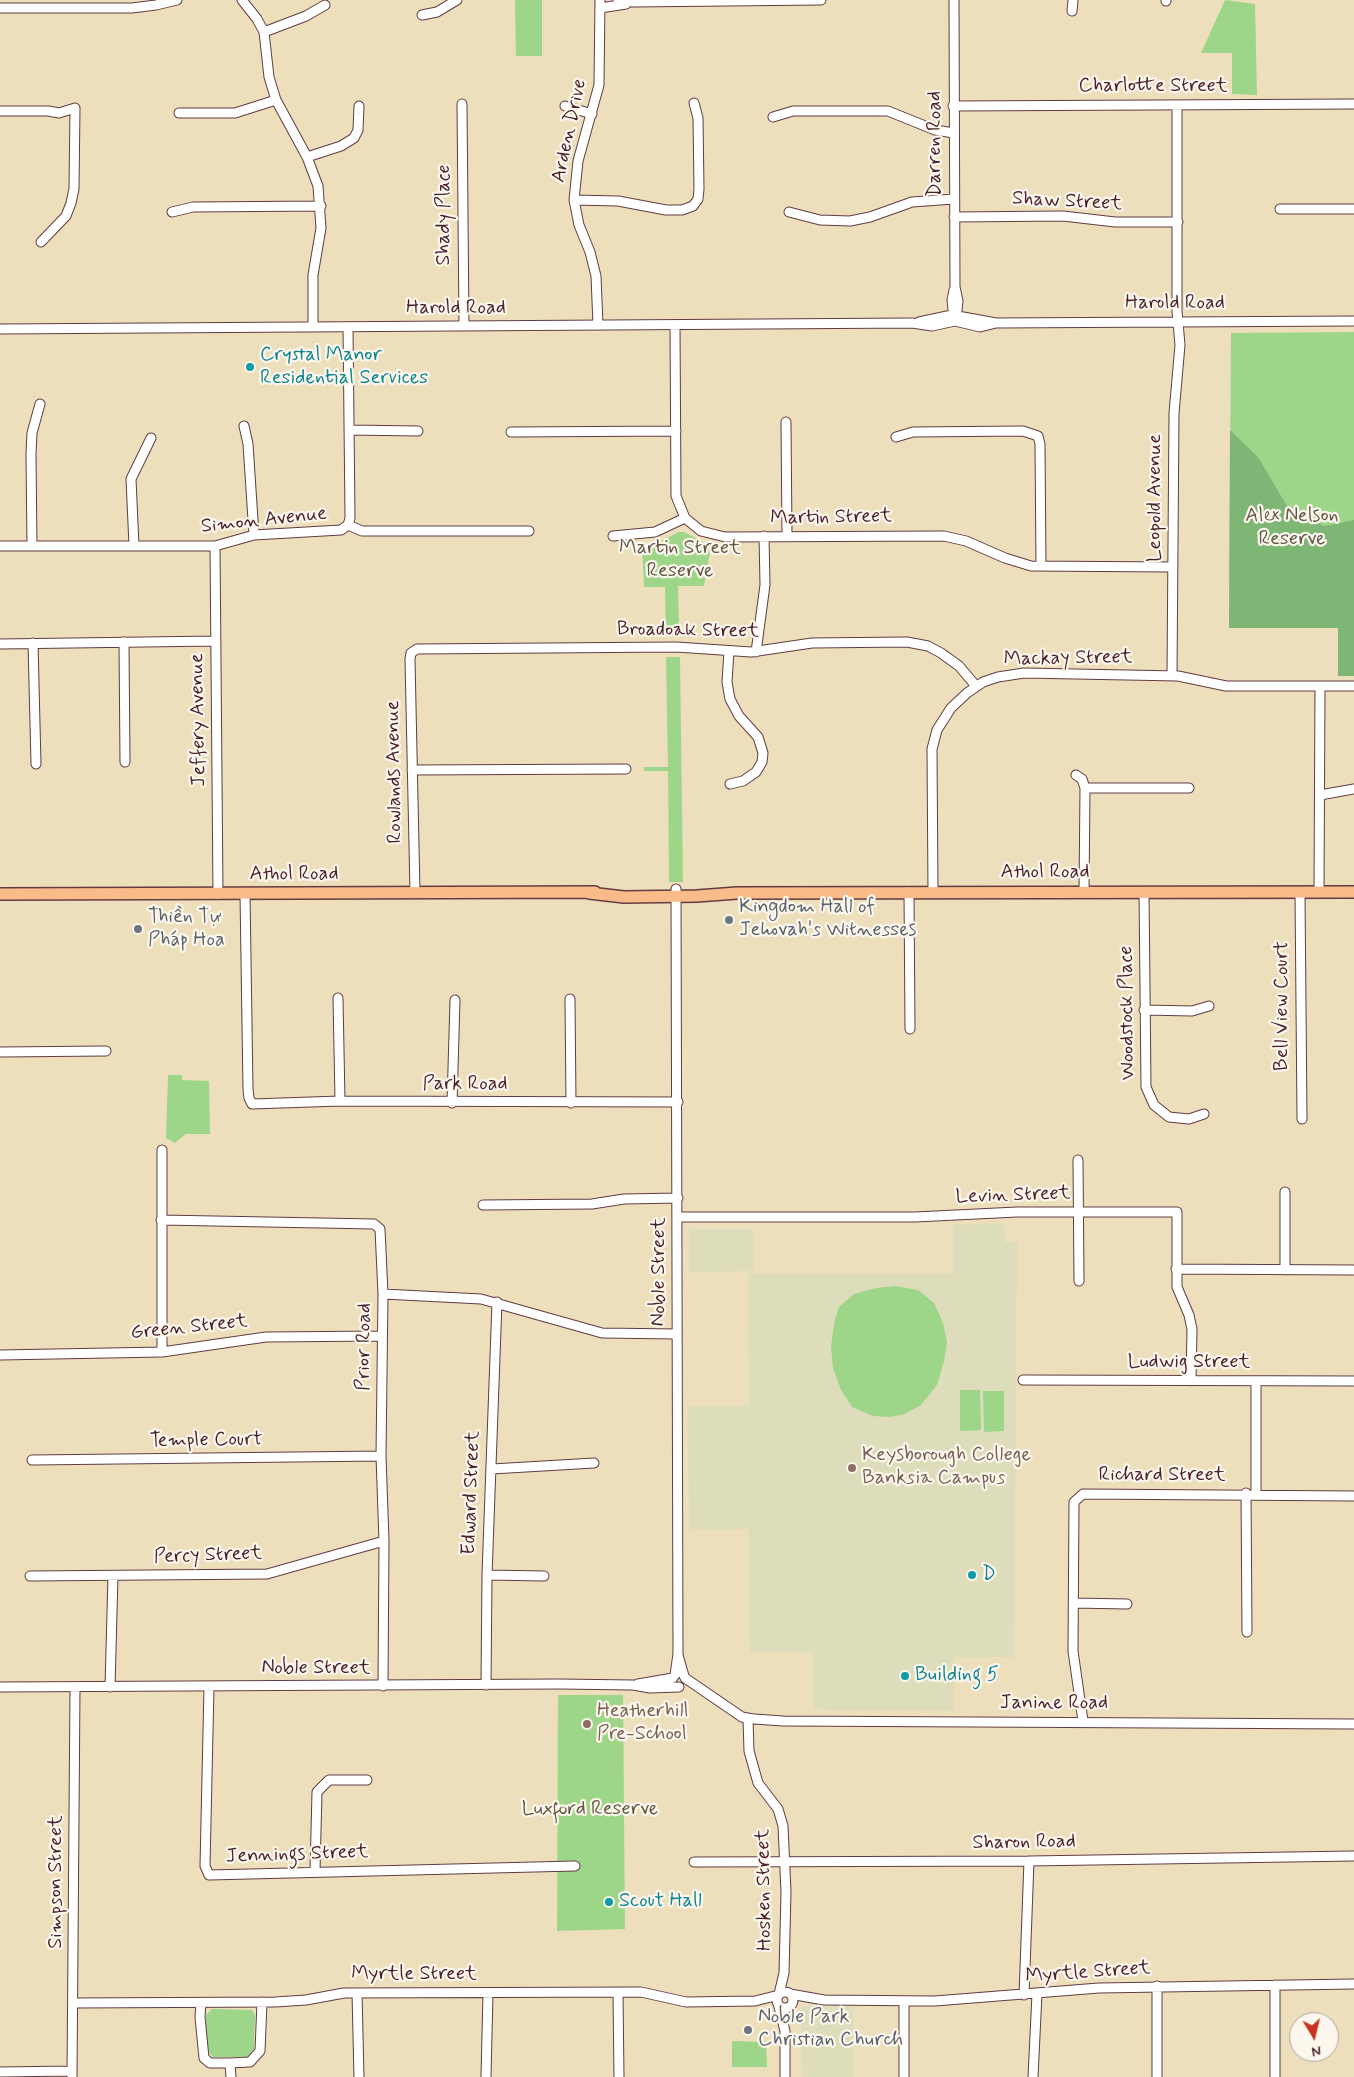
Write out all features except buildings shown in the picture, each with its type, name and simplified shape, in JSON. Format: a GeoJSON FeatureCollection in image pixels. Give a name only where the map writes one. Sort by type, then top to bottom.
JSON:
{"type":"FeatureCollection","features":[{"type":"Feature","properties":{"kind":"main road","name":"Athol Road"},"geometry":{"type":"LineString","coordinates":[[0,894],[589,893],[623,889],[676,893],[708,889],[736,892],[1354,892]]}},
{"type":"Feature","properties":{"kind":"street"},"geometry":{"type":"LineString","coordinates":[[1,6],[156,5],[177,0]]}},
{"type":"Feature","properties":{"kind":"street"},"geometry":{"type":"LineString","coordinates":[[242,0],[257,19],[264,32],[270,77],[276,100],[307,158],[318,186],[321,206],[320,237],[313,275],[313,327]]}},
{"type":"Feature","properties":{"kind":"street"},"geometry":{"type":"LineString","coordinates":[[422,15],[437,12],[457,0]]}},
{"type":"Feature","properties":{"kind":"street"},"geometry":{"type":"LineString","coordinates":[[618,0],[633,2]]}},
{"type":"Feature","properties":{"kind":"street"},"geometry":{"type":"LineString","coordinates":[[600,4],[822,0]]}},
{"type":"Feature","properties":{"kind":"street","name":"Darren Road"},"geometry":{"type":"LineString","coordinates":[[954,0],[955,287],[952,300],[955,317]]}},
{"type":"Feature","properties":{"kind":"street"},"geometry":{"type":"LineString","coordinates":[[1072,11],[1073,0]]}},
{"type":"Feature","properties":{"kind":"street","name":"Arden Drive"},"geometry":{"type":"LineString","coordinates":[[598,325],[596,276],[590,252],[579,225],[574,200],[578,161],[599,85],[600,4]]}},
{"type":"Feature","properties":{"kind":"street"},"geometry":{"type":"LineString","coordinates":[[264,32],[306,16],[325,5]]}},
{"type":"Feature","properties":{"kind":"street"},"geometry":{"type":"LineString","coordinates":[[179,113],[235,113],[276,100]]}},
{"type":"Feature","properties":{"kind":"street"},"geometry":{"type":"LineString","coordinates":[[574,200],[618,201],[666,210],[682,210],[693,206],[696,203],[699,189],[699,124],[694,103]]}},
{"type":"Feature","properties":{"kind":"street","name":"Shady Place"},"geometry":{"type":"LineString","coordinates":[[462,104],[464,326]]}},
{"type":"Feature","properties":{"kind":"street","name":"Charlotte Street"},"geometry":{"type":"LineString","coordinates":[[953,106],[1354,104]]}},
{"type":"Feature","properties":{"kind":"street","name":"Leopold Avenue"},"geometry":{"type":"LineString","coordinates":[[1172,676],[1174,413],[1180,361],[1177,105]]}},
{"type":"Feature","properties":{"kind":"street"},"geometry":{"type":"LineString","coordinates":[[307,158],[341,146],[354,138],[358,130],[359,106]]}},
{"type":"Feature","properties":{"kind":"street"},"geometry":{"type":"LineString","coordinates":[[564,106],[592,114]]}},
{"type":"Feature","properties":{"kind":"street"},"geometry":{"type":"LineString","coordinates":[[0,111],[48,111],[59,113],[75,108],[74,189],[66,216],[41,242]]}},
{"type":"Feature","properties":{"kind":"street"},"geometry":{"type":"LineString","coordinates":[[773,117],[793,111],[888,111],[935,130],[954,133]]}},
{"type":"Feature","properties":{"kind":"street"},"geometry":{"type":"LineString","coordinates":[[789,212],[820,220],[850,221],[870,217],[912,202],[954,199]]}},
{"type":"Feature","properties":{"kind":"street"},"geometry":{"type":"LineString","coordinates":[[172,212],[193,207],[321,206]]}},
{"type":"Feature","properties":{"kind":"street"},"geometry":{"type":"LineString","coordinates":[[1280,209],[1354,209]]}},
{"type":"Feature","properties":{"kind":"street","name":"Shaw Street"},"geometry":{"type":"LineString","coordinates":[[954,217],[1063,216],[1115,222],[1178,222]]}},
{"type":"Feature","properties":{"kind":"street","name":"Harold Road"},"geometry":{"type":"LineString","coordinates":[[0,329],[912,323],[932,326],[955,317],[975,327],[996,323],[1354,320]]}},
{"type":"Feature","properties":{"kind":"street"},"geometry":{"type":"LineString","coordinates":[[613,536],[655,532],[685,518],[676,496],[675,325]]}},
{"type":"Feature","properties":{"kind":"street"},"geometry":{"type":"LineString","coordinates":[[348,327],[350,430],[350,518],[348,526]]}},
{"type":"Feature","properties":{"kind":"street"},"geometry":{"type":"LineString","coordinates":[[32,546],[30,454],[32,433],[40,404]]}},
{"type":"Feature","properties":{"kind":"street"},"geometry":{"type":"LineString","coordinates":[[786,422],[787,535]]}},
{"type":"Feature","properties":{"kind":"street"},"geometry":{"type":"LineString","coordinates":[[244,426],[248,444],[254,535]]}},
{"type":"Feature","properties":{"kind":"street"},"geometry":{"type":"LineString","coordinates":[[350,430],[418,431]]}},
{"type":"Feature","properties":{"kind":"street"},"geometry":{"type":"LineString","coordinates":[[511,432],[676,431]]}},
{"type":"Feature","properties":{"kind":"street"},"geometry":{"type":"LineString","coordinates":[[896,437],[912,432],[1023,431],[1038,436],[1040,444],[1041,566]]}},
{"type":"Feature","properties":{"kind":"street"},"geometry":{"type":"LineString","coordinates":[[134,546],[131,479],[151,438]]}},
{"type":"Feature","properties":{"kind":"street","name":"Martin Street"},"geometry":{"type":"LineString","coordinates":[[685,518],[695,528],[714,536],[944,536],[966,541],[1015,562],[1041,566],[1173,567]]}},
{"type":"Feature","properties":{"kind":"street","name":"Simon Avenue"},"geometry":{"type":"LineString","coordinates":[[0,546],[215,546],[254,535],[341,530],[348,526],[362,531],[529,530]]}},
{"type":"Feature","properties":{"kind":"street"},"geometry":{"type":"LineString","coordinates":[[756,652],[764,592],[764,536]]}},
{"type":"Feature","properties":{"kind":"street","name":"Jeffery Avenue"},"geometry":{"type":"LineString","coordinates":[[215,546],[218,894]]}},
{"type":"Feature","properties":{"kind":"street"},"geometry":{"type":"LineString","coordinates":[[0,644],[216,641]]}},
{"type":"Feature","properties":{"kind":"street"},"geometry":{"type":"LineString","coordinates":[[124,642],[125,762]]}},
{"type":"Feature","properties":{"kind":"street","name":"Broadoak Street"},"geometry":{"type":"LineString","coordinates":[[414,651],[422,648],[676,647],[756,652],[812,643],[907,642],[928,646],[941,653],[959,666],[976,686]]}},
{"type":"Feature","properties":{"kind":"street"},"geometry":{"type":"LineString","coordinates":[[33,643],[36,764]]}},
{"type":"Feature","properties":{"kind":"street","name":"Rowlands Avenue"},"geometry":{"type":"LineString","coordinates":[[414,651],[410,659],[415,893]]}},
{"type":"Feature","properties":{"kind":"street"},"geometry":{"type":"LineString","coordinates":[[729,651],[727,682],[730,699],[739,716],[758,737],[763,753],[762,762],[756,772],[743,780],[730,784]]}},
{"type":"Feature","properties":{"kind":"street","name":"Mackay Street"},"geometry":{"type":"LineString","coordinates":[[933,892],[930,768],[932,749],[945,716],[958,700],[976,686],[998,677],[1015,674],[1172,676],[1226,686],[1354,686]]}},
{"type":"Feature","properties":{"kind":"street"},"geometry":{"type":"LineString","coordinates":[[1319,892],[1320,686]]}},
{"type":"Feature","properties":{"kind":"street"},"geometry":{"type":"LineString","coordinates":[[412,770],[626,769]]}},
{"type":"Feature","properties":{"kind":"street"},"geometry":{"type":"LineString","coordinates":[[1076,775],[1082,780],[1085,788],[1084,892]]}},
{"type":"Feature","properties":{"kind":"street"},"geometry":{"type":"LineString","coordinates":[[1085,788],[1189,788]]}},
{"type":"Feature","properties":{"kind":"street"},"geometry":{"type":"LineString","coordinates":[[1320,795],[1354,789]]}},
{"type":"Feature","properties":{"kind":"street"},"geometry":{"type":"LineString","coordinates":[[909,892],[910,1029]]}},
{"type":"Feature","properties":{"kind":"street","name":"Woodstock Place"},"geometry":{"type":"LineString","coordinates":[[1144,892],[1145,1081],[1150,1099],[1158,1110],[1169,1117],[1189,1119],[1204,1114]]}},
{"type":"Feature","properties":{"kind":"street","name":"Bell View Court"},"geometry":{"type":"LineString","coordinates":[[1300,892],[1302,1119]]}},
{"type":"Feature","properties":{"kind":"street","name":"Noble Street"},"geometry":{"type":"LineString","coordinates":[[0,1687],[633,1685],[679,1680],[676,893]]}},
{"type":"Feature","properties":{"kind":"street","name":"Park Road"},"geometry":{"type":"LineString","coordinates":[[245,894],[248,1090],[252,1104],[340,1102],[678,1102]]}},
{"type":"Feature","properties":{"kind":"street"},"geometry":{"type":"LineString","coordinates":[[338,998],[340,1102]]}},
{"type":"Feature","properties":{"kind":"street"},"geometry":{"type":"LineString","coordinates":[[570,999],[571,1103]]}},
{"type":"Feature","properties":{"kind":"street"},"geometry":{"type":"LineString","coordinates":[[452,1103],[455,1000]]}},
{"type":"Feature","properties":{"kind":"street"},"geometry":{"type":"LineString","coordinates":[[1144,1010],[1192,1011],[1209,1006]]}},
{"type":"Feature","properties":{"kind":"street"},"geometry":{"type":"LineString","coordinates":[[0,1052],[106,1051]]}},
{"type":"Feature","properties":{"kind":"street"},"geometry":{"type":"LineString","coordinates":[[162,1150],[162,1352]]}},
{"type":"Feature","properties":{"kind":"street"},"geometry":{"type":"LineString","coordinates":[[1078,1160],[1079,1281]]}},
{"type":"Feature","properties":{"kind":"street"},"geometry":{"type":"LineString","coordinates":[[1285,1192],[1286,1270]]}},
{"type":"Feature","properties":{"kind":"street"},"geometry":{"type":"LineString","coordinates":[[483,1205],[592,1204],[624,1199],[678,1198]]}},
{"type":"Feature","properties":{"kind":"street","name":"Levin Street"},"geometry":{"type":"LineString","coordinates":[[678,1217],[915,1217],[1077,1212],[1177,1212],[1177,1287],[1189,1315],[1192,1329],[1191,1380]]}},
{"type":"Feature","properties":{"kind":"street","name":"Prior Road"},"geometry":{"type":"LineString","coordinates":[[161,1220],[374,1224],[380,1229],[382,1238],[383,1294],[381,1456],[384,1541],[383,1686]]}},
{"type":"Feature","properties":{"kind":"street"},"geometry":{"type":"LineString","coordinates":[[1176,1269],[1354,1270]]}},
{"type":"Feature","properties":{"kind":"street"},"geometry":{"type":"LineString","coordinates":[[383,1294],[464,1297],[497,1302],[602,1333],[677,1334]]}},
{"type":"Feature","properties":{"kind":"street","name":"Edward Street"},"geometry":{"type":"LineString","coordinates":[[486,1685],[486,1574],[492,1469],[497,1302]]}},
{"type":"Feature","properties":{"kind":"street","name":"Green Street"},"geometry":{"type":"LineString","coordinates":[[0,1355],[162,1352],[266,1337],[382,1336]]}},
{"type":"Feature","properties":{"kind":"street","name":"Ludwig Street"},"geometry":{"type":"LineString","coordinates":[[1024,1380],[1354,1381]]}},
{"type":"Feature","properties":{"kind":"street"},"geometry":{"type":"LineString","coordinates":[[1256,1381],[1256,1494]]}},
{"type":"Feature","properties":{"kind":"street","name":"Temple Court"},"geometry":{"type":"LineString","coordinates":[[32,1460],[381,1456]]}},
{"type":"Feature","properties":{"kind":"street"},"geometry":{"type":"LineString","coordinates":[[492,1469],[594,1463]]}},
{"type":"Feature","properties":{"kind":"street","name":"Richard Street"},"geometry":{"type":"LineString","coordinates":[[1083,1721],[1073,1651],[1074,1502],[1083,1494],[1354,1496]]}},
{"type":"Feature","properties":{"kind":"street"},"geometry":{"type":"LineString","coordinates":[[1246,1494],[1247,1632]]}},
{"type":"Feature","properties":{"kind":"street","name":"Percy Street"},"geometry":{"type":"LineString","coordinates":[[30,1576],[267,1574],[384,1541]]}},
{"type":"Feature","properties":{"kind":"street"},"geometry":{"type":"LineString","coordinates":[[486,1574],[544,1576]]}},
{"type":"Feature","properties":{"kind":"street"},"geometry":{"type":"LineString","coordinates":[[110,1687],[113,1576]]}},
{"type":"Feature","properties":{"kind":"street"},"geometry":{"type":"LineString","coordinates":[[1074,1603],[1127,1604]]}},
{"type":"Feature","properties":{"kind":"street"},"geometry":{"type":"LineString","coordinates":[[679,1680],[751,1721]]}},
{"type":"Feature","properties":{"kind":"street","name":"Simpson Street"},"geometry":{"type":"LineString","coordinates":[[72,2074],[75,1686]]}},
{"type":"Feature","properties":{"kind":"street","name":"Jennings Street"},"geometry":{"type":"LineString","coordinates":[[209,1687],[205,1866],[210,1875],[575,1866]]}},
{"type":"Feature","properties":{"kind":"street","name":"Janine Road"},"geometry":{"type":"LineString","coordinates":[[751,1721],[1083,1721],[1354,1724]]}},
{"type":"Feature","properties":{"kind":"street","name":"Hosken Street"},"geometry":{"type":"LineString","coordinates":[[751,1721],[751,1755],[758,1783],[775,1804],[781,1818],[786,1892],[784,1973],[779,1994]]}},
{"type":"Feature","properties":{"kind":"street"},"geometry":{"type":"LineString","coordinates":[[315,1872],[317,1792],[329,1780],[368,1780]]}},
{"type":"Feature","properties":{"kind":"street","name":"Sharon Road"},"geometry":{"type":"LineString","coordinates":[[694,1862],[1029,1861],[1354,1856]]}},
{"type":"Feature","properties":{"kind":"street"},"geometry":{"type":"LineString","coordinates":[[1024,1995],[1029,1861]]}},
{"type":"Feature","properties":{"kind":"street","name":"Hosken Street"},"geometry":{"type":"LineString","coordinates":[[784,1973],[790,1994]]}},
{"type":"Feature","properties":{"kind":"street","name":"Myrtle Street"},"geometry":{"type":"LineString","coordinates":[[790,1994],[824,2000],[968,2000],[1099,1988],[1354,1984]]}},
{"type":"Feature","properties":{"kind":"street"},"geometry":{"type":"LineString","coordinates":[[1275,1985],[1275,2077]]}},
{"type":"Feature","properties":{"kind":"street"},"geometry":{"type":"LineString","coordinates":[[1157,1986],[1157,2077]]}},
{"type":"Feature","properties":{"kind":"street","name":"Myrtle Street"},"geometry":{"type":"LineString","coordinates":[[73,2003],[262,2002],[306,2000],[331,1994],[357,1993],[641,1992],[686,2002],[755,2001],[779,2006]]}},
{"type":"Feature","properties":{"kind":"street"},"geometry":{"type":"LineString","coordinates":[[785,2031],[790,2006],[793,2001],[790,1994],[783,1992],[776,1999],[785,2031],[786,2077]]}},
{"type":"Feature","properties":{"kind":"street"},"geometry":{"type":"LineString","coordinates":[[357,1993],[358,2077]]}},
{"type":"Feature","properties":{"kind":"street"},"geometry":{"type":"LineString","coordinates":[[486,2077],[488,1993]]}},
{"type":"Feature","properties":{"kind":"street"},"geometry":{"type":"LineString","coordinates":[[618,1993],[619,2077]]}},
{"type":"Feature","properties":{"kind":"street","name":"Myrtle Street"},"geometry":{"type":"LineString","coordinates":[[755,2001],[779,1994]]}},
{"type":"Feature","properties":{"kind":"street"},"geometry":{"type":"LineString","coordinates":[[1033,2077],[1036,1994]]}},
{"type":"Feature","properties":{"kind":"street","name":"Myrtle Street"},"geometry":{"type":"LineString","coordinates":[[790,2006],[824,2000]]}},
{"type":"Feature","properties":{"kind":"street"},"geometry":{"type":"LineString","coordinates":[[904,2001],[904,2077]]}},
{"type":"Feature","properties":{"kind":"street"},"geometry":{"type":"LineString","coordinates":[[201,2003],[200,2017],[204,2058],[210,2063],[230,2063],[250,2062],[260,2051],[262,2002]]}},
{"type":"Feature","properties":{"kind":"street"},"geometry":{"type":"LineString","coordinates":[[779,2006],[784,2008],[790,2006]]}},
{"type":"Feature","properties":{"kind":"street"},"geometry":{"type":"LineString","coordinates":[[230,2063],[231,2077]]}},
{"type":"Feature","properties":{"kind":"street"},"geometry":{"type":"LineString","coordinates":[[0,2072],[72,2074]]}},
{"type":"Feature","properties":{"kind":"shaded area","name":"Keysborough College Banksia Campus"},"geometry":{"type":"Polygon","coordinates":[[[1004,1223],[1005,1242],[1017,1242],[1014,1657],[954,1657],[954,1711],[837,1711],[814,1708],[813,1653],[750,1652],[749,1529],[689,1529],[688,1407],[749,1406],[748,1273],[953,1273],[953,1225],[1004,1223]]]}},
{"type":"Feature","properties":{"kind":"shaded area"},"geometry":{"type":"Polygon","coordinates":[[[689,1229],[753,1229],[754,1271],[689,1272],[689,1229]]]}},
{"type":"Feature","properties":{"kind":"shaded area"},"geometry":{"type":"Polygon","coordinates":[[[853,2006],[853,2077],[802,2077],[801,2007],[853,2006]]]}},
{"type":"Feature","properties":{"kind":"green space"},"geometry":{"type":"Polygon","coordinates":[[[515,0],[542,0],[542,56],[516,56],[515,0]]]}},
{"type":"Feature","properties":{"kind":"green space"},"geometry":{"type":"Polygon","coordinates":[[[1225,0],[1255,4],[1257,95],[1232,94],[1232,53],[1201,53],[1225,0]]]}},
{"type":"Feature","properties":{"kind":"green space","name":"Alex Nelson Reserve"},"geometry":{"type":"Polygon","coordinates":[[[1354,332],[1354,676],[1338,676],[1338,628],[1229,628],[1231,333],[1354,332]]]}},
{"type":"Feature","properties":{"kind":"green space"},"geometry":{"type":"Polygon","coordinates":[[[1230,430],[1258,457],[1287,506],[1324,526],[1354,520],[1354,676],[1338,676],[1338,628],[1229,628],[1230,430]]]}},
{"type":"Feature","properties":{"kind":"green space","name":"Martin Street Reserve"},"geometry":{"type":"Polygon","coordinates":[[[679,532],[684,532],[711,546],[704,586],[678,586],[679,636],[666,636],[665,587],[644,587],[642,545],[661,541],[679,532]]]}},
{"type":"Feature","properties":{"kind":"green space"},"geometry":{"type":"Polygon","coordinates":[[[666,657],[680,657],[683,882],[669,882],[668,771],[644,771],[644,767],[668,767],[666,657]]]}},
{"type":"Feature","properties":{"kind":"green space"},"geometry":{"type":"Polygon","coordinates":[[[168,1075],[182,1075],[182,1080],[209,1081],[210,1134],[186,1134],[175,1143],[166,1138],[168,1075]]]}},
{"type":"Feature","properties":{"kind":"green space"},"geometry":{"type":"Polygon","coordinates":[[[895,1286],[918,1290],[934,1303],[943,1323],[947,1342],[944,1361],[937,1385],[921,1405],[905,1414],[889,1417],[873,1416],[852,1407],[841,1390],[833,1368],[831,1347],[834,1323],[839,1307],[854,1294],[876,1288],[895,1286]]]}},
{"type":"Feature","properties":{"kind":"green space"},"geometry":{"type":"Polygon","coordinates":[[[960,1390],[980,1390],[981,1430],[960,1431],[960,1390]]]}},
{"type":"Feature","properties":{"kind":"green space"},"geometry":{"type":"Polygon","coordinates":[[[983,1391],[1004,1391],[1004,1431],[984,1432],[983,1391]]]}},
{"type":"Feature","properties":{"kind":"green space","name":"Luxford Reserve"},"geometry":{"type":"Polygon","coordinates":[[[558,1695],[623,1695],[625,1929],[557,1931],[558,1695]]]}},
{"type":"Feature","properties":{"kind":"green space"},"geometry":{"type":"Polygon","coordinates":[[[212,2009],[252,2010],[255,2015],[254,2049],[247,2057],[213,2057],[206,2049],[206,2015],[212,2009]]]}},
{"type":"Feature","properties":{"kind":"green space"},"geometry":{"type":"Polygon","coordinates":[[[732,2041],[766,2042],[767,2067],[732,2067],[732,2041]]]}},
{"type":"Feature","properties":{"kind":"place","name":"Crystal Manor Residential Services"},"geometry":{"type":"Point","coordinates":[250,367]}},
{"type":"Feature","properties":{"kind":"place","name":"Kingdom Hall of Jehovah's Witnesses"},"geometry":{"type":"Point","coordinates":[729,920]}},
{"type":"Feature","properties":{"kind":"place","name":"Thiền Tự Pháp Hoa"},"geometry":{"type":"Point","coordinates":[138,929]}},
{"type":"Feature","properties":{"kind":"place","name":"Keysborough College Banksia Campus"},"geometry":{"type":"Point","coordinates":[852,1468]}},
{"type":"Feature","properties":{"kind":"place","name":"D"},"geometry":{"type":"Point","coordinates":[972,1575]}},
{"type":"Feature","properties":{"kind":"place","name":"Building 5"},"geometry":{"type":"Point","coordinates":[905,1676]}},
{"type":"Feature","properties":{"kind":"place","name":"Heatherhill Pre-School"},"geometry":{"type":"Point","coordinates":[587,1724]}},
{"type":"Feature","properties":{"kind":"place","name":"Scout Hall"},"geometry":{"type":"Point","coordinates":[609,1902]}},
{"type":"Feature","properties":{"kind":"place","name":"Noble Park Christian Church"},"geometry":{"type":"Point","coordinates":[748,2030]}}]}
